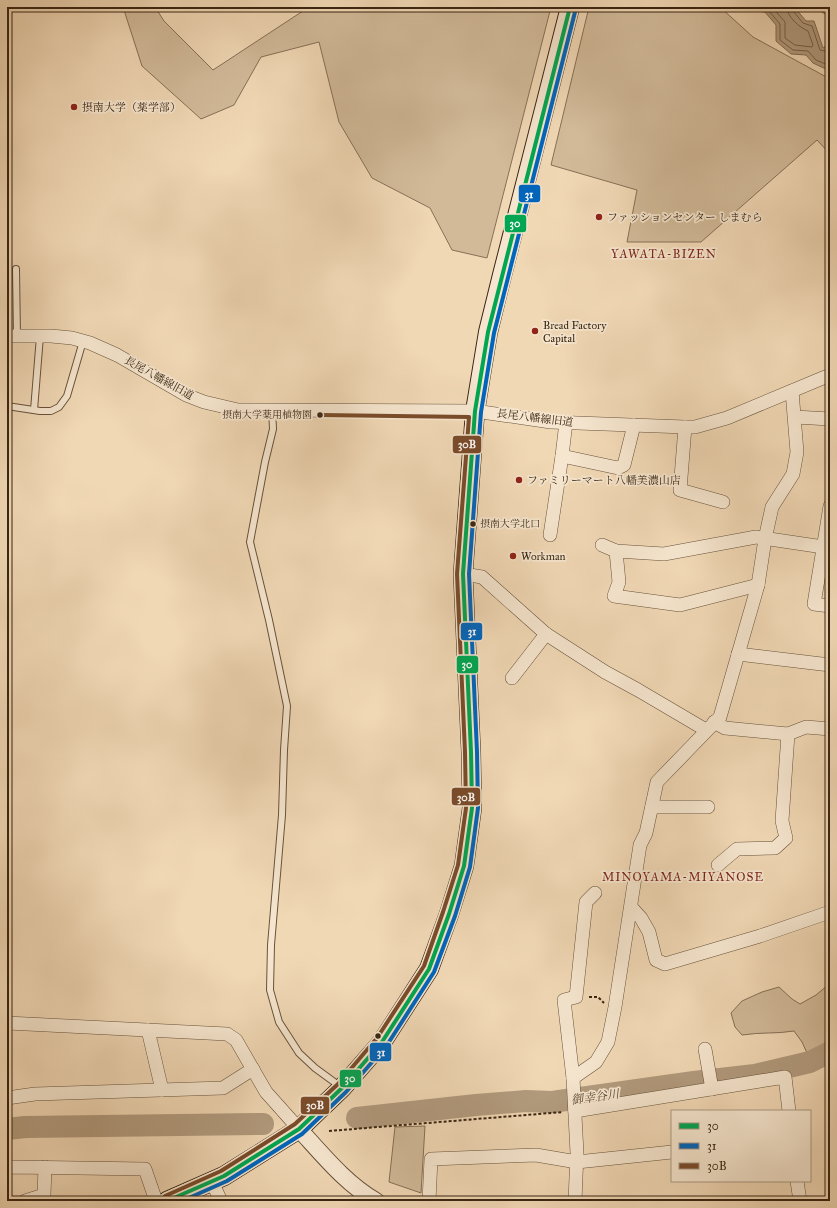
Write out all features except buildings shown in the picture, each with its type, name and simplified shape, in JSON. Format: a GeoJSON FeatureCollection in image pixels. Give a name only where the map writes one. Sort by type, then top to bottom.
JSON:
{"type":"FeatureCollection","features":[{"type":"Feature","properties":{"kind":"main road"},"geometry":{"type":"LineString","coordinates":[[167,1201],[212,1182],[299,1129],[342,1088],[382,1042],[429,969],[449,914],[464,866],[472,801],[463,574],[475,410],[488,332],[570,7]]}},
{"type":"Feature","properties":{"kind":"street","name":"長尾八幡線旧道"},"geometry":{"type":"LineString","coordinates":[[12,336],[72,338],[83,341],[116,355],[186,395],[204,402],[238,410],[475,410],[551,422],[686,427],[727,418],[830,375]]}},
{"type":"Feature","properties":{"kind":"street"},"geometry":{"type":"LineString","coordinates":[[573,1078],[596,1062],[608,1042],[640,845],[646,833],[657,782],[720,717],[758,585],[765,539],[772,507],[793,474],[797,452],[792,391]]}},
{"type":"Feature","properties":{"kind":"street"},"geometry":{"type":"LineString","coordinates":[[795,417],[830,419]]}},
{"type":"Feature","properties":{"kind":"street"},"geometry":{"type":"LineString","coordinates":[[550,535],[566,422]]}},
{"type":"Feature","properties":{"kind":"street"},"geometry":{"type":"LineString","coordinates":[[562,456],[618,468],[624,465],[634,425]]}},
{"type":"Feature","properties":{"kind":"street"},"geometry":{"type":"LineString","coordinates":[[686,427],[680,490],[723,502]]}},
{"type":"Feature","properties":{"kind":"street"},"geometry":{"type":"LineString","coordinates":[[830,506],[826,548],[814,604],[830,606]]}},
{"type":"Feature","properties":{"kind":"street"},"geometry":{"type":"LineString","coordinates":[[602,545],[616,551],[664,554],[756,537],[826,548]]}},
{"type":"Feature","properties":{"kind":"street"},"geometry":{"type":"LineString","coordinates":[[616,551],[619,582],[614,596],[680,605],[758,585]]}},
{"type":"Feature","properties":{"kind":"street"},"geometry":{"type":"LineString","coordinates":[[463,574],[482,577],[546,634],[605,672],[710,726],[788,734],[806,727],[830,729]]}},
{"type":"Feature","properties":{"kind":"street"},"geometry":{"type":"LineString","coordinates":[[512,678],[546,634]]}},
{"type":"Feature","properties":{"kind":"street"},"geometry":{"type":"LineString","coordinates":[[738,654],[830,665]]}},
{"type":"Feature","properties":{"kind":"street"},"geometry":{"type":"LineString","coordinates":[[718,865],[737,849],[775,848],[786,838],[782,821],[788,734]]}},
{"type":"Feature","properties":{"kind":"street"},"geometry":{"type":"LineString","coordinates":[[652,807],[708,807]]}},
{"type":"Feature","properties":{"kind":"street"},"geometry":{"type":"LineString","coordinates":[[575,1201],[577,1162],[575,1108],[564,1000],[576,997],[586,902],[595,893]]}},
{"type":"Feature","properties":{"kind":"street"},"geometry":{"type":"LineString","coordinates":[[631,907],[641,918],[649,932],[656,960],[665,964],[760,936],[830,912]]}},
{"type":"Feature","properties":{"kind":"street"},"geometry":{"type":"LineString","coordinates":[[7,1023],[227,1034],[236,1040],[266,1092],[299,1129],[345,1176],[367,1196],[376,1201]]}},
{"type":"Feature","properties":{"kind":"street"},"geometry":{"type":"LineString","coordinates":[[148,1030],[162,1090]]}},
{"type":"Feature","properties":{"kind":"street"},"geometry":{"type":"LineString","coordinates":[[705,1048],[711,1083]]}},
{"type":"Feature","properties":{"kind":"street"},"geometry":{"type":"LineString","coordinates":[[7,1098],[35,1094],[223,1088],[253,1069]]}},
{"type":"Feature","properties":{"kind":"street"},"geometry":{"type":"LineString","coordinates":[[575,1108],[711,1083],[786,1077],[789,1110]]}},
{"type":"Feature","properties":{"kind":"street"},"geometry":{"type":"LineString","coordinates":[[429,1201],[431,1159],[536,1155],[577,1162],[671,1152]]}},
{"type":"Feature","properties":{"kind":"street"},"geometry":{"type":"LineString","coordinates":[[25,1201],[44,1195],[45,1167]]}},
{"type":"Feature","properties":{"kind":"street"},"geometry":{"type":"LineString","coordinates":[[7,1168],[45,1167],[145,1169],[156,1201]]}},
{"type":"Feature","properties":{"kind":"street"},"geometry":{"type":"LineString","coordinates":[[212,1182],[221,1201]]}},
{"type":"Feature","properties":{"kind":"street"},"geometry":{"type":"LineString","coordinates":[[797,1182],[800,1201]]}},
{"type":"Feature","properties":{"kind":"lane"},"geometry":{"type":"LineString","coordinates":[[12,336],[16,269]]}},
{"type":"Feature","properties":{"kind":"lane"},"geometry":{"type":"LineString","coordinates":[[34,410],[40,336]]}},
{"type":"Feature","properties":{"kind":"lane"},"geometry":{"type":"LineString","coordinates":[[7,406],[51,411],[59,407],[67,396],[83,341]]}},
{"type":"Feature","properties":{"kind":"lane"},"geometry":{"type":"LineString","coordinates":[[272,409],[273,430],[265,462],[250,542],[269,620],[287,706],[282,815],[271,945],[270,990],[279,1022],[299,1053],[315,1068],[342,1088]]}},
{"type":"Feature","properties":{"kind":"path"},"geometry":{"type":"LineString","coordinates":[[576,997],[598,997],[613,1015]]}},
{"type":"Feature","properties":{"kind":"path"},"geometry":{"type":"LineString","coordinates":[[329,1131],[575,1108]]}},
{"type":"Feature","properties":{"kind":"shaded area"},"geometry":{"type":"Polygon","coordinates":[[[123,7],[155,7],[164,21],[213,70],[309,7],[551,7],[487,258],[452,250],[430,208],[372,178],[339,122],[319,42],[261,57],[234,105],[201,119],[142,66],[123,7]]]}},
{"type":"Feature","properties":{"kind":"shaded area"},"geometry":{"type":"Polygon","coordinates":[[[589,7],[720,7],[753,37],[830,79],[830,154],[817,140],[701,242],[627,242],[637,190],[551,165],[589,7]]]}},
{"type":"Feature","properties":{"kind":"shaded area"},"geometry":{"type":"Polygon","coordinates":[[[814,7],[830,7],[830,17],[814,7]]]}},
{"type":"Feature","properties":{"kind":"shaded area"},"geometry":{"type":"Polygon","coordinates":[[[830,985],[830,1050],[807,1053],[802,1042],[794,1031],[742,1035],[735,1027],[731,1013],[742,1001],[762,992],[779,987],[800,1004],[816,995],[830,985]]]}},
{"type":"Feature","properties":{"kind":"shaded area"},"geometry":{"type":"Polygon","coordinates":[[[425,1126],[421,1193],[389,1182],[395,1127],[425,1126]]]}},
{"type":"Feature","properties":{"kind":"water"},"geometry":{"type":"Polygon","coordinates":[[[743,7],[786,7],[796,9],[806,21],[814,21],[823,48],[830,43],[830,71],[813,63],[806,55],[791,54],[776,41],[776,25],[765,12],[745,10],[743,7]]]}},
{"type":"Feature","properties":{"kind":"waterway","name":"御幸谷川"},"geometry":{"type":"LineString","coordinates":[[357,1118],[476,1105],[526,1101],[552,1102],[755,1075],[810,1062],[830,1052]]}},
{"type":"Feature","properties":{"kind":"waterway"},"geometry":{"type":"LineString","coordinates":[[7,1129],[25,1127],[263,1124]]}},
{"type":"Feature","properties":{"kind":"transit line","name":"30"},"geometry":{"type":"LineString","coordinates":[[167,1201],[224,1176],[299,1129],[342,1088],[382,1042],[429,969],[449,914],[464,866],[472,808],[463,574],[475,411],[488,332],[570,7]]}},
{"type":"Feature","properties":{"kind":"transit line","name":"31"},"geometry":{"type":"LineString","coordinates":[[182,1201],[227,1181],[302,1134],[346,1092],[387,1045],[434,972],[455,916],[470,867],[478,808],[469,574],[481,412],[494,333],[576,8]]}},
{"type":"Feature","properties":{"kind":"transit line","name":"30B"},"geometry":{"type":"LineString","coordinates":[[165,1196],[221,1171],[295,1124],[338,1084],[377,1038],[424,966],[458,865],[466,808],[457,574],[469,417],[320,415]]}},
{"type":"Feature","properties":{"kind":"place","name":"摂南大学（薬学部）"},"geometry":{"type":"Point","coordinates":[74,107]}},
{"type":"Feature","properties":{"kind":"place","name":"ファッションセンター しまむら"},"geometry":{"type":"Point","coordinates":[599,217]}},
{"type":"Feature","properties":{"kind":"place","name":"Bread Factory Capital"},"geometry":{"type":"Point","coordinates":[535,331]}},
{"type":"Feature","properties":{"kind":"place","name":"摂南大学薬用植物園"},"geometry":{"type":"Point","coordinates":[320,415]}},
{"type":"Feature","properties":{"kind":"place","name":"ファミリーマート八幡美濃山店"},"geometry":{"type":"Point","coordinates":[519,480]}},
{"type":"Feature","properties":{"kind":"place","name":"摂南大学北口"},"geometry":{"type":"Point","coordinates":[473,524]}},
{"type":"Feature","properties":{"kind":"place","name":"Workman"},"geometry":{"type":"Point","coordinates":[513,556]}},
{"type":"Feature","properties":{"kind":"district","name":"YAWATA-BIZEN"},"geometry":{"type":"Point","coordinates":[664,254]}},
{"type":"Feature","properties":{"kind":"district","name":"MINOYAMA-MIYANOSE"},"geometry":{"type":"Point","coordinates":[683,877]}}]}
